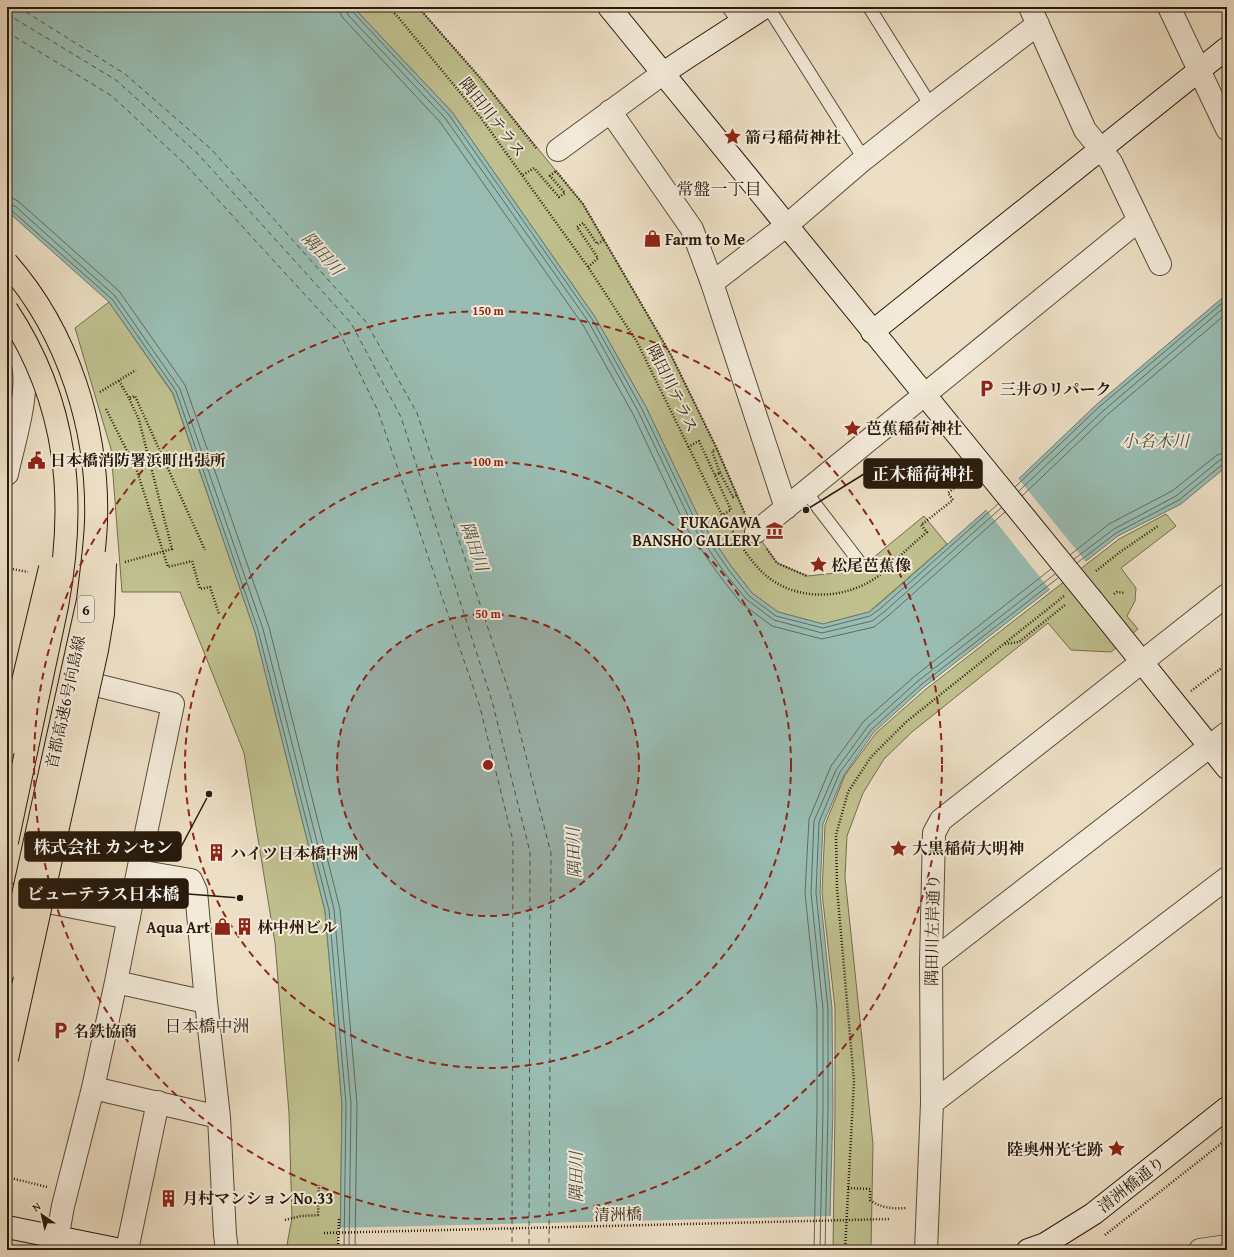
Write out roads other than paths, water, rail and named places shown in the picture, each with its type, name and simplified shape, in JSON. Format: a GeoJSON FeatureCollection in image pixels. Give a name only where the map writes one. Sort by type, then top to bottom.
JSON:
{"type":"FeatureCollection","features":[{"type":"Feature","properties":{"kind":"highway","name":"首都高速6号向島線"},"geometry":{"type":"LineString","coordinates":[[7,263],[27,288],[45,316],[60,343],[70,369],[86,422],[95,483],[96,520],[88,600],[7,968]]}},
{"type":"Feature","properties":{"kind":"highway","name":"首都高速6号向島線"},"geometry":{"type":"LineString","coordinates":[[7,310],[34,357],[52,404],[64,457],[66,491],[66,532],[63,572],[7,842]]}},
{"type":"Feature","properties":{"kind":"highway","name":"6"},"geometry":{"type":"LineString","coordinates":[[7,1059],[97,650],[103,614],[106,568],[95,483]]}},
{"type":"Feature","properties":{"kind":"highway"},"geometry":{"type":"LineString","coordinates":[[8,744],[62,524],[66,491]]}},
{"type":"Feature","properties":{"kind":"street"},"geometry":{"type":"LineString","coordinates":[[609,7],[872,332],[986,470],[1102,598],[1142,663],[1227,768]]}},
{"type":"Feature","properties":{"kind":"street"},"geometry":{"type":"LineString","coordinates":[[551,157],[610,111],[662,74],[734,15],[765,7]]}},
{"type":"Feature","properties":{"kind":"street"},"geometry":{"type":"LineString","coordinates":[[1170,7],[1198,71],[1227,129]]}},
{"type":"Feature","properties":{"kind":"street"},"geometry":{"type":"LineString","coordinates":[[712,283],[786,226],[864,159],[931,106],[1034,15],[1085,130],[1111,162],[1160,264]]}},
{"type":"Feature","properties":{"kind":"street"},"geometry":{"type":"LineString","coordinates":[[872,332],[1227,48]]}},
{"type":"Feature","properties":{"kind":"street"},"geometry":{"type":"LineString","coordinates":[[610,111],[692,229],[712,283],[786,508]]}},
{"type":"Feature","properties":{"kind":"street"},"geometry":{"type":"LineString","coordinates":[[745,539],[806,492],[1139,220]]}},
{"type":"Feature","properties":{"kind":"street"},"geometry":{"type":"LineString","coordinates":[[7,332],[21,357],[24,378],[24,398],[10,445],[7,474]]}},
{"type":"Feature","properties":{"kind":"street","name":"隅田川左岸通り"},"geometry":{"type":"LineString","coordinates":[[926,1250],[932,1103],[931,962],[934,833],[941,820],[1227,595]]}},
{"type":"Feature","properties":{"kind":"street"},"geometry":{"type":"LineString","coordinates":[[56,1244],[63,1206],[93,1088],[116,982],[173,704],[100,686]]}},
{"type":"Feature","properties":{"kind":"street"},"geometry":{"type":"LineString","coordinates":[[931,962],[1227,733]]}},
{"type":"Feature","properties":{"kind":"street"},"geometry":{"type":"LineString","coordinates":[[138,871],[191,880],[196,890],[206,1002],[219,1117],[227,1250]]}},
{"type":"Feature","properties":{"kind":"street"},"geometry":{"type":"LineString","coordinates":[[932,1103],[1227,878]]}},
{"type":"Feature","properties":{"kind":"street"},"geometry":{"type":"LineString","coordinates":[[7,894],[129,918]]}},
{"type":"Feature","properties":{"kind":"street"},"geometry":{"type":"LineString","coordinates":[[116,982],[206,1002]]}},
{"type":"Feature","properties":{"kind":"street"},"geometry":{"type":"LineString","coordinates":[[93,1088],[219,1117]]}},
{"type":"Feature","properties":{"kind":"street"},"geometry":{"type":"LineString","coordinates":[[127,1250],[158,1102]]}},
{"type":"Feature","properties":{"kind":"street","name":"清洲橋通り"},"geometry":{"type":"LineString","coordinates":[[1028,1250],[1046,1244],[1093,1214],[1227,1108]]}},
{"type":"Feature","properties":{"kind":"street"},"geometry":{"type":"LineString","coordinates":[[7,1227],[56,1244],[121,1250]]}},
{"type":"Feature","properties":{"kind":"street"},"geometry":{"type":"LineString","coordinates":[[1200,1250],[1227,1246]]}},
{"type":"Feature","properties":{"kind":"lane"},"geometry":{"type":"LineString","coordinates":[[768,7],[864,159]]}},
{"type":"Feature","properties":{"kind":"lane"},"geometry":{"type":"LineString","coordinates":[[869,7],[931,106]]}},
{"type":"Feature","properties":{"kind":"lane"},"geometry":{"type":"LineString","coordinates":[[806,492],[858,560]]}},
{"type":"Feature","properties":{"kind":"water"},"geometry":{"type":"Polygon","coordinates":[[[7,7],[353,7],[452,112],[595,317],[646,407],[701,522],[731,566],[752,593],[778,612],[823,624],[869,612],[878,605],[984,512],[1097,404],[1227,294],[1227,466],[1181,504],[1118,536],[924,687],[874,732],[844,775],[823,824],[820,893],[832,1008],[833,1110],[829,1250],[340,1250],[342,1104],[325,911],[255,632],[173,393],[109,302],[7,211],[7,7]]]}},
{"type":"Feature","properties":{"kind":"place","name":"箭弓稲荷神社"},"geometry":{"type":"Point","coordinates":[732,137]}},
{"type":"Feature","properties":{"kind":"place","name":"Farm to Me"},"geometry":{"type":"Point","coordinates":[652,239]}},
{"type":"Feature","properties":{"kind":"place","name":"三井のリパーク"},"geometry":{"type":"Point","coordinates":[987,389]}},
{"type":"Feature","properties":{"kind":"place","name":"芭蕉稲荷神社"},"geometry":{"type":"Point","coordinates":[853,428]}},
{"type":"Feature","properties":{"kind":"place","name":"日本橋消防署浜町出張所"},"geometry":{"type":"Point","coordinates":[37,460]}},
{"type":"Feature","properties":{"kind":"place","name":"正木稲荷神社"},"geometry":{"type":"Point","coordinates":[806,510]}},
{"type":"Feature","properties":{"kind":"place","name":"FUKAGAWA BANSHO GALLERY"},"geometry":{"type":"Point","coordinates":[774,531]}},
{"type":"Feature","properties":{"kind":"place","name":"松尾芭蕉像"},"geometry":{"type":"Point","coordinates":[818,565]}},
{"type":"Feature","properties":{"kind":"place","name":"株式会社 カンセン"},"geometry":{"type":"Point","coordinates":[209,794]}},
{"type":"Feature","properties":{"kind":"place","name":"大黒稲荷大明神"},"geometry":{"type":"Point","coordinates":[899,848]}},
{"type":"Feature","properties":{"kind":"place","name":"ハイツ日本橋中洲"},"geometry":{"type":"Point","coordinates":[217,853]}},
{"type":"Feature","properties":{"kind":"place","name":"ビューテラス日本橋"},"geometry":{"type":"Point","coordinates":[240,898]}},
{"type":"Feature","properties":{"kind":"place","name":"Aqua Art"},"geometry":{"type":"Point","coordinates":[223,927]}},
{"type":"Feature","properties":{"kind":"place","name":"林中州ビル"},"geometry":{"type":"Point","coordinates":[244,927]}},
{"type":"Feature","properties":{"kind":"place","name":"名鉄協商"},"geometry":{"type":"Point","coordinates":[60,1031]}},
{"type":"Feature","properties":{"kind":"place","name":"陸奥州光宅跡"},"geometry":{"type":"Point","coordinates":[1116,1149]}},
{"type":"Feature","properties":{"kind":"place","name":"月村マンションNo.33"},"geometry":{"type":"Point","coordinates":[169,1198]}},
{"type":"Feature","properties":{"kind":"district","name":"常盤一丁目"},"geometry":{"type":"Point","coordinates":[719,188]}},
{"type":"Feature","properties":{"kind":"district","name":"日本橋中洲"},"geometry":{"type":"Point","coordinates":[207,1025]}},
{"type":"Feature","properties":{"kind":"water label","name":"隅田川"},"geometry":{"type":"Point","coordinates":[323,253]}},
{"type":"Feature","properties":{"kind":"water label","name":"小名木川"},"geometry":{"type":"Point","coordinates":[1155,440]}},
{"type":"Feature","properties":{"kind":"water label","name":"隅田川"},"geometry":{"type":"Point","coordinates":[475,546]}},
{"type":"Feature","properties":{"kind":"water label","name":"隅田川"},"geometry":{"type":"Point","coordinates":[573,853]}},
{"type":"Feature","properties":{"kind":"water label","name":"隅田川"},"geometry":{"type":"Point","coordinates":[575,1177]}}]}
